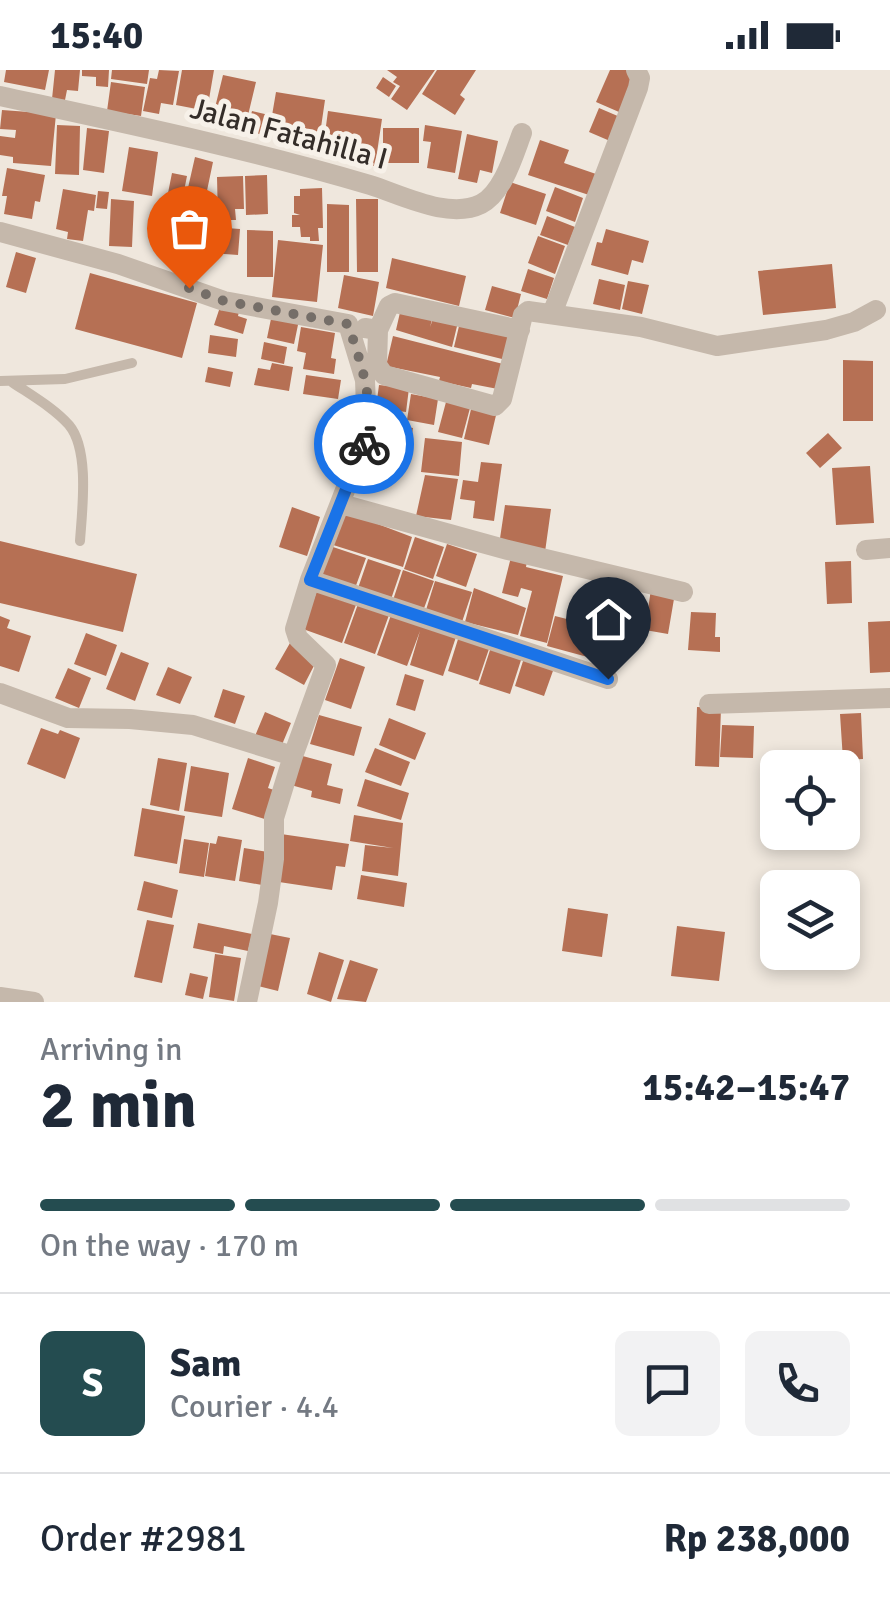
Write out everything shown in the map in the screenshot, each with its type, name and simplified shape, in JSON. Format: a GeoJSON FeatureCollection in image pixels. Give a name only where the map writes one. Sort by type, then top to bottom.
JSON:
{"type":"FeatureCollection","features":[{"type":"Feature","properties":{"kind":"street"},"geometry":{"type":"LineString","coordinates":[[552,314],[638,88],[640,78],[636,70]]}},
{"type":"Feature","properties":{"kind":"street","name":"Jalan Fatahilla I"},"geometry":{"type":"LineString","coordinates":[[0,96],[280,162],[451,210],[482,204],[490,196],[510,164],[522,133]]}},
{"type":"Feature","properties":{"kind":"street"},"geometry":{"type":"LineString","coordinates":[[0,232],[118,264],[224,301],[378,330]]}},
{"type":"Feature","properties":{"kind":"street"},"geometry":{"type":"LineString","coordinates":[[520,330],[395,303],[378,330],[378,365],[384,375],[496,406],[502,399],[526,312],[651,329],[717,346],[826,330],[876,310]]}},
{"type":"Feature","properties":{"kind":"street"},"geometry":{"type":"LineString","coordinates":[[247,1002],[270,888],[274,818],[326,665],[296,633],[310,580],[368,434],[365,380],[348,324]]}},
{"type":"Feature","properties":{"kind":"street"},"geometry":{"type":"LineString","coordinates":[[341,504],[683,592]]}},
{"type":"Feature","properties":{"kind":"street"},"geometry":{"type":"LineString","coordinates":[[866,550],[890,548]]}},
{"type":"Feature","properties":{"kind":"street"},"geometry":{"type":"LineString","coordinates":[[310,580],[608,679]]}},
{"type":"Feature","properties":{"kind":"street"},"geometry":{"type":"LineString","coordinates":[[0,693],[68,718],[193,724],[293,756]]}},
{"type":"Feature","properties":{"kind":"street"},"geometry":{"type":"LineString","coordinates":[[709,704],[890,698]]}},
{"type":"Feature","properties":{"kind":"street"},"geometry":{"type":"LineString","coordinates":[[0,997],[34,1002]]}},
{"type":"Feature","properties":{"kind":"lane"},"geometry":{"type":"LineString","coordinates":[[6,381],[65,379],[132,363]]}},
{"type":"Feature","properties":{"kind":"lane"},"geometry":{"type":"LineString","coordinates":[[6,381],[58,414],[72,428],[78,442],[84,493],[80,541]]}},
{"type":"Feature","properties":{"kind":"building"},"geometry":{"type":"Polygon","coordinates":[[[6,70],[49,70],[45,90],[4,82],[6,70]]]}},
{"type":"Feature","properties":{"kind":"building"},"geometry":{"type":"Polygon","coordinates":[[[55,70],[80,70],[78,91],[67,90],[65,100],[52,99],[55,70]]]}},
{"type":"Feature","properties":{"kind":"building"},"geometry":{"type":"Polygon","coordinates":[[[82,70],[109,70],[108,87],[96,86],[96,77],[82,76],[82,70]]]}},
{"type":"Feature","properties":{"kind":"building"},"geometry":{"type":"Polygon","coordinates":[[[112,70],[149,70],[147,84],[111,79],[112,70]]]}},
{"type":"Feature","properties":{"kind":"building"},"geometry":{"type":"Polygon","coordinates":[[[159,70],[179,71],[173,105],[161,103],[159,114],[143,111],[150,78],[157,79],[159,70]]]}},
{"type":"Feature","properties":{"kind":"building"},"geometry":{"type":"Polygon","coordinates":[[[182,70],[214,70],[207,111],[176,105],[182,70]]]}},
{"type":"Feature","properties":{"kind":"building"},"geometry":{"type":"Polygon","coordinates":[[[387,70],[435,70],[407,110],[391,99],[400,86],[393,82],[397,77],[387,70]]]}},
{"type":"Feature","properties":{"kind":"building"},"geometry":{"type":"Polygon","coordinates":[[[437,70],[476,70],[460,95],[465,99],[455,115],[422,94],[437,70]]]}},
{"type":"Feature","properties":{"kind":"building"},"geometry":{"type":"Polygon","coordinates":[[[610,70],[635,74],[619,112],[596,102],[610,70]]]}},
{"type":"Feature","properties":{"kind":"building"},"geometry":{"type":"Polygon","coordinates":[[[223,75],[256,82],[244,132],[211,124],[223,75]]]}},
{"type":"Feature","properties":{"kind":"building"},"geometry":{"type":"Polygon","coordinates":[[[383,77],[396,86],[389,97],[376,88],[383,77]]]}},
{"type":"Feature","properties":{"kind":"building"},"geometry":{"type":"Polygon","coordinates":[[[111,82],[145,87],[141,116],[107,111],[111,82]]]}},
{"type":"Feature","properties":{"kind":"building"},"geometry":{"type":"Polygon","coordinates":[[[276,92],[325,100],[319,141],[269,133],[276,92]]]}},
{"type":"Feature","properties":{"kind":"building"},"geometry":{"type":"Polygon","coordinates":[[[599,108],[620,117],[610,141],[589,132],[599,108]]]}},
{"type":"Feature","properties":{"kind":"building"},"geometry":{"type":"Polygon","coordinates":[[[2,110],[56,114],[51,166],[13,163],[13,157],[0,155],[0,136],[15,138],[16,130],[0,129],[2,110]]]}},
{"type":"Feature","properties":{"kind":"building"},"geometry":{"type":"Polygon","coordinates":[[[252,111],[269,115],[263,135],[247,131],[252,111]]]}},
{"type":"Feature","properties":{"kind":"building"},"geometry":{"type":"Polygon","coordinates":[[[328,111],[382,119],[375,166],[358,164],[358,159],[322,156],[328,111]]]}},
{"type":"Feature","properties":{"kind":"building"},"geometry":{"type":"Polygon","coordinates":[[[57,125],[80,126],[79,175],[55,174],[57,125]]]}},
{"type":"Feature","properties":{"kind":"building"},"geometry":{"type":"Polygon","coordinates":[[[425,125],[462,131],[455,173],[427,168],[431,142],[423,141],[425,125]]]}},
{"type":"Feature","properties":{"kind":"building"},"geometry":{"type":"Polygon","coordinates":[[[87,128],[109,131],[104,173],[83,170],[87,128]]]}},
{"type":"Feature","properties":{"kind":"building"},"geometry":{"type":"Polygon","coordinates":[[[383,128],[419,128],[419,163],[383,163],[383,128]]]}},
{"type":"Feature","properties":{"kind":"building"},"geometry":{"type":"Polygon","coordinates":[[[467,134],[498,141],[492,173],[480,170],[477,183],[458,179],[467,134]]]}},
{"type":"Feature","properties":{"kind":"building"},"geometry":{"type":"Polygon","coordinates":[[[540,140],[569,150],[564,163],[596,174],[589,195],[528,175],[540,140]]]}},
{"type":"Feature","properties":{"kind":"building"},"geometry":{"type":"Polygon","coordinates":[[[129,147],[158,152],[152,196],[122,191],[129,147]]]}},
{"type":"Feature","properties":{"kind":"building"},"geometry":{"type":"Polygon","coordinates":[[[195,157],[213,162],[204,205],[185,201],[195,157]]]}},
{"type":"Feature","properties":{"kind":"building"},"geometry":{"type":"Polygon","coordinates":[[[7,168],[45,175],[32,219],[4,214],[7,196],[2,196],[7,168]]]}},
{"type":"Feature","properties":{"kind":"building"},"geometry":{"type":"Polygon","coordinates":[[[172,173],[187,176],[183,196],[168,193],[172,173]]]}},
{"type":"Feature","properties":{"kind":"building"},"geometry":{"type":"Polygon","coordinates":[[[267,175],[268,214],[246,215],[245,176],[267,175]]]}},
{"type":"Feature","properties":{"kind":"building"},"geometry":{"type":"Polygon","coordinates":[[[243,176],[244,209],[235,209],[236,220],[218,220],[217,177],[243,176]]]}},
{"type":"Feature","properties":{"kind":"building"},"geometry":{"type":"Polygon","coordinates":[[[510,182],[546,194],[536,225],[500,213],[510,182]]]}},
{"type":"Feature","properties":{"kind":"building"},"geometry":{"type":"Polygon","coordinates":[[[555,187],[583,198],[575,222],[546,211],[555,187]]]}},
{"type":"Feature","properties":{"kind":"building"},"geometry":{"type":"Polygon","coordinates":[[[322,188],[323,228],[318,228],[319,241],[310,241],[310,237],[301,237],[300,227],[292,227],[292,215],[300,215],[294,213],[294,196],[300,196],[300,189],[322,188]]]}},
{"type":"Feature","properties":{"kind":"building"},"geometry":{"type":"Polygon","coordinates":[[[63,189],[96,195],[94,211],[88,210],[83,241],[67,239],[68,232],[56,229],[63,189]]]}},
{"type":"Feature","properties":{"kind":"building"},"geometry":{"type":"Polygon","coordinates":[[[98,191],[109,192],[107,209],[96,208],[98,191]]]}},
{"type":"Feature","properties":{"kind":"building"},"geometry":{"type":"Polygon","coordinates":[[[111,199],[134,201],[132,247],[109,246],[111,199]]]}},
{"type":"Feature","properties":{"kind":"building"},"geometry":{"type":"Polygon","coordinates":[[[356,199],[378,199],[378,272],[357,272],[356,199]]]}},
{"type":"Feature","properties":{"kind":"building"},"geometry":{"type":"Polygon","coordinates":[[[327,204],[349,205],[349,272],[327,272],[327,204]]]}},
{"type":"Feature","properties":{"kind":"building"},"geometry":{"type":"Polygon","coordinates":[[[165,212],[212,220],[205,265],[158,257],[165,212]]]}},
{"type":"Feature","properties":{"kind":"building"},"geometry":{"type":"Polygon","coordinates":[[[547,216],[575,227],[568,245],[540,235],[547,216]]]}},
{"type":"Feature","properties":{"kind":"building"},"geometry":{"type":"Polygon","coordinates":[[[213,227],[240,229],[238,255],[211,253],[213,227]]]}},
{"type":"Feature","properties":{"kind":"building"},"geometry":{"type":"Polygon","coordinates":[[[606,229],[649,241],[643,263],[632,260],[628,275],[591,265],[597,242],[602,243],[606,229]]]}},
{"type":"Feature","properties":{"kind":"building"},"geometry":{"type":"Polygon","coordinates":[[[247,230],[273,231],[273,277],[247,277],[247,230]]]}},
{"type":"Feature","properties":{"kind":"building"},"geometry":{"type":"Polygon","coordinates":[[[538,236],[565,246],[555,274],[528,263],[538,236]]]}},
{"type":"Feature","properties":{"kind":"building"},"geometry":{"type":"Polygon","coordinates":[[[278,240],[323,245],[317,302],[272,297],[278,240]]]}},
{"type":"Feature","properties":{"kind":"building"},"geometry":{"type":"Polygon","coordinates":[[[16,252],[36,258],[26,293],[6,287],[16,252]]]}},
{"type":"Feature","properties":{"kind":"building"},"geometry":{"type":"Polygon","coordinates":[[[392,258],[466,276],[459,306],[386,288],[392,258]]]}},
{"type":"Feature","properties":{"kind":"building"},"geometry":{"type":"Polygon","coordinates":[[[832,264],[836,308],[763,315],[758,271],[832,264]]]}},
{"type":"Feature","properties":{"kind":"building"},"geometry":{"type":"Polygon","coordinates":[[[528,269],[554,278],[547,299],[521,291],[528,269]]]}},
{"type":"Feature","properties":{"kind":"building"},"geometry":{"type":"Polygon","coordinates":[[[90,273],[197,303],[182,358],[75,329],[90,273]]]}},
{"type":"Feature","properties":{"kind":"building"},"geometry":{"type":"Polygon","coordinates":[[[344,275],[379,282],[373,316],[338,308],[344,275]]]}},
{"type":"Feature","properties":{"kind":"building"},"geometry":{"type":"Polygon","coordinates":[[[599,279],[625,285],[620,310],[593,304],[599,279]]]}},
{"type":"Feature","properties":{"kind":"building"},"geometry":{"type":"Polygon","coordinates":[[[628,281],[649,285],[642,314],[622,309],[628,281]]]}},
{"type":"Feature","properties":{"kind":"building"},"geometry":{"type":"Polygon","coordinates":[[[492,286],[521,294],[515,318],[485,310],[492,286]]]}},
{"type":"Feature","properties":{"kind":"building"},"geometry":{"type":"Polygon","coordinates":[[[222,301],[240,307],[238,316],[247,319],[243,334],[214,325],[222,301]]]}},
{"type":"Feature","properties":{"kind":"building"},"geometry":{"type":"Polygon","coordinates":[[[401,308],[433,316],[430,327],[434,316],[458,322],[452,347],[396,330],[401,308]]]}},
{"type":"Feature","properties":{"kind":"building"},"geometry":{"type":"Polygon","coordinates":[[[272,314],[299,320],[294,344],[267,338],[272,314]]]}},
{"type":"Feature","properties":{"kind":"building"},"geometry":{"type":"Polygon","coordinates":[[[460,322],[512,336],[506,360],[454,347],[460,322]]]}},
{"type":"Feature","properties":{"kind":"building"},"geometry":{"type":"Polygon","coordinates":[[[301,327],[335,333],[331,358],[336,359],[334,374],[303,369],[306,353],[297,351],[301,327]]]}},
{"type":"Feature","properties":{"kind":"building"},"geometry":{"type":"Polygon","coordinates":[[[210,335],[238,339],[236,357],[208,353],[210,335]]]}},
{"type":"Feature","properties":{"kind":"building"},"geometry":{"type":"Polygon","coordinates":[[[393,336],[507,365],[503,390],[472,384],[471,388],[386,366],[393,336]]]}},
{"type":"Feature","properties":{"kind":"building"},"geometry":{"type":"Polygon","coordinates":[[[264,342],[287,347],[284,364],[261,359],[264,342]]]}},
{"type":"Feature","properties":{"kind":"building"},"geometry":{"type":"Polygon","coordinates":[[[843,360],[873,361],[873,421],[843,421],[843,360]]]}},
{"type":"Feature","properties":{"kind":"building"},"geometry":{"type":"Polygon","coordinates":[[[272,363],[293,367],[289,391],[254,385],[258,368],[270,370],[272,363]]]}},
{"type":"Feature","properties":{"kind":"building"},"geometry":{"type":"Polygon","coordinates":[[[208,367],[233,372],[230,387],[205,382],[208,367]]]}},
{"type":"Feature","properties":{"kind":"building"},"geometry":{"type":"Polygon","coordinates":[[[306,375],[341,380],[338,399],[303,394],[306,375]]]}},
{"type":"Feature","properties":{"kind":"building"},"geometry":{"type":"Polygon","coordinates":[[[379,385],[409,388],[406,412],[376,408],[379,385]]]}},
{"type":"Feature","properties":{"kind":"building"},"geometry":{"type":"Polygon","coordinates":[[[411,394],[438,399],[434,425],[407,420],[411,394]]]}},
{"type":"Feature","properties":{"kind":"building"},"geometry":{"type":"Polygon","coordinates":[[[446,402],[470,408],[462,438],[438,432],[446,402]]]}},
{"type":"Feature","properties":{"kind":"building"},"geometry":{"type":"Polygon","coordinates":[[[472,405],[497,411],[489,445],[464,439],[472,405]]]}},
{"type":"Feature","properties":{"kind":"building"},"geometry":{"type":"Polygon","coordinates":[[[397,425],[413,428],[406,468],[370,461],[374,438],[394,442],[397,425]]]}},
{"type":"Feature","properties":{"kind":"building"},"geometry":{"type":"Polygon","coordinates":[[[828,433],[842,448],[820,468],[806,453],[828,433]]]}},
{"type":"Feature","properties":{"kind":"building"},"geometry":{"type":"Polygon","coordinates":[[[425,438],[462,442],[459,476],[421,472],[425,438]]]}},
{"type":"Feature","properties":{"kind":"building"},"geometry":{"type":"Polygon","coordinates":[[[481,462],[502,464],[494,521],[473,518],[475,501],[460,499],[463,480],[478,482],[481,462]]]}},
{"type":"Feature","properties":{"kind":"building"},"geometry":{"type":"Polygon","coordinates":[[[870,466],[874,523],[836,525],[832,468],[870,466]]]}},
{"type":"Feature","properties":{"kind":"building"},"geometry":{"type":"Polygon","coordinates":[[[425,475],[458,479],[451,520],[416,516],[425,475]]]}},
{"type":"Feature","properties":{"kind":"building"},"geometry":{"type":"Polygon","coordinates":[[[505,505],[551,509],[545,552],[499,545],[505,505]]]}},
{"type":"Feature","properties":{"kind":"building"},"geometry":{"type":"Polygon","coordinates":[[[292,507],[320,517],[307,556],[279,547],[292,507]]]}},
{"type":"Feature","properties":{"kind":"building"},"geometry":{"type":"Polygon","coordinates":[[[341,510],[412,537],[403,567],[330,544],[341,510]]]}},
{"type":"Feature","properties":{"kind":"building"},"geometry":{"type":"Polygon","coordinates":[[[415,537],[444,547],[433,579],[404,569],[415,537]]]}},
{"type":"Feature","properties":{"kind":"building"},"geometry":{"type":"Polygon","coordinates":[[[0,541],[137,574],[123,632],[0,603],[0,541]]]}},
{"type":"Feature","properties":{"kind":"building"},"geometry":{"type":"Polygon","coordinates":[[[447,544],[477,554],[466,587],[436,576],[447,544]]]}},
{"type":"Feature","properties":{"kind":"building"},"geometry":{"type":"Polygon","coordinates":[[[330,546],[366,558],[354,591],[319,578],[330,546]]]}},
{"type":"Feature","properties":{"kind":"building"},"geometry":{"type":"Polygon","coordinates":[[[511,557],[527,561],[526,567],[563,576],[547,643],[520,636],[532,591],[521,588],[518,597],[502,593],[511,557]]]}},
{"type":"Feature","properties":{"kind":"building"},"geometry":{"type":"Polygon","coordinates":[[[368,559],[401,570],[389,605],[356,594],[368,559]]]}},
{"type":"Feature","properties":{"kind":"building"},"geometry":{"type":"Polygon","coordinates":[[[851,561],[852,603],[827,604],[825,562],[851,561]]]}},
{"type":"Feature","properties":{"kind":"building"},"geometry":{"type":"Polygon","coordinates":[[[403,570],[434,581],[423,611],[393,600],[403,570]]]}},
{"type":"Feature","properties":{"kind":"building"},"geometry":{"type":"Polygon","coordinates":[[[613,580],[642,589],[629,631],[600,622],[613,580]]]}},
{"type":"Feature","properties":{"kind":"building"},"geometry":{"type":"Polygon","coordinates":[[[435,581],[472,592],[462,622],[426,610],[435,581]]]}},
{"type":"Feature","properties":{"kind":"building"},"geometry":{"type":"Polygon","coordinates":[[[318,588],[357,602],[342,643],[303,629],[318,588]]]}},
{"type":"Feature","properties":{"kind":"building"},"geometry":{"type":"Polygon","coordinates":[[[474,588],[526,608],[518,635],[465,622],[474,588]]]}},
{"type":"Feature","properties":{"kind":"building"},"geometry":{"type":"Polygon","coordinates":[[[651,589],[675,593],[668,634],[645,630],[651,589]]]}},
{"type":"Feature","properties":{"kind":"building"},"geometry":{"type":"Polygon","coordinates":[[[358,604],[389,615],[375,654],[344,643],[358,604]]]}},
{"type":"Feature","properties":{"kind":"building"},"geometry":{"type":"Polygon","coordinates":[[[691,612],[716,613],[715,637],[720,637],[720,652],[688,650],[691,612]]]}},
{"type":"Feature","properties":{"kind":"building"},"geometry":{"type":"Polygon","coordinates":[[[391,615],[457,634],[443,676],[410,665],[420,631],[407,666],[377,655],[391,615]]]}},
{"type":"Feature","properties":{"kind":"building"},"geometry":{"type":"Polygon","coordinates":[[[0,616],[10,620],[7,628],[31,636],[19,672],[0,666],[0,616]]]}},
{"type":"Feature","properties":{"kind":"building"},"geometry":{"type":"Polygon","coordinates":[[[555,616],[614,631],[606,662],[547,646],[555,616]]]}},
{"type":"Feature","properties":{"kind":"building"},"geometry":{"type":"Polygon","coordinates":[[[890,621],[890,672],[870,673],[868,622],[890,621]]]}},
{"type":"Feature","properties":{"kind":"building"},"geometry":{"type":"Polygon","coordinates":[[[86,633],[117,645],[106,676],[74,664],[86,633]]]}},
{"type":"Feature","properties":{"kind":"building"},"geometry":{"type":"Polygon","coordinates":[[[459,636],[490,646],[478,681],[448,671],[459,636]]]}},
{"type":"Feature","properties":{"kind":"building"},"geometry":{"type":"Polygon","coordinates":[[[290,643],[318,658],[304,685],[275,669],[290,643]]]}},
{"type":"Feature","properties":{"kind":"building"},"geometry":{"type":"Polygon","coordinates":[[[491,647],[522,657],[510,694],[479,684],[491,647]]]}},
{"type":"Feature","properties":{"kind":"building"},"geometry":{"type":"Polygon","coordinates":[[[121,652],[149,663],[135,701],[106,689],[121,652]]]}},
{"type":"Feature","properties":{"kind":"building"},"geometry":{"type":"Polygon","coordinates":[[[340,658],[365,667],[351,709],[325,700],[340,658]]]}},
{"type":"Feature","properties":{"kind":"building"},"geometry":{"type":"Polygon","coordinates":[[[524,658],[554,668],[544,696],[515,686],[524,658]]]}},
{"type":"Feature","properties":{"kind":"building"},"geometry":{"type":"Polygon","coordinates":[[[168,667],[192,677],[180,704],[156,695],[168,667]]]}},
{"type":"Feature","properties":{"kind":"building"},"geometry":{"type":"Polygon","coordinates":[[[68,668],[91,678],[79,708],[55,698],[68,668]]]}},
{"type":"Feature","properties":{"kind":"building"},"geometry":{"type":"Polygon","coordinates":[[[405,674],[424,680],[415,711],[396,705],[405,674]]]}},
{"type":"Feature","properties":{"kind":"building"},"geometry":{"type":"Polygon","coordinates":[[[223,689],[245,696],[235,724],[214,717],[223,689]]]}},
{"type":"Feature","properties":{"kind":"building"},"geometry":{"type":"Polygon","coordinates":[[[697,707],[721,708],[719,767],[695,766],[697,707]]]}},
{"type":"Feature","properties":{"kind":"building"},"geometry":{"type":"Polygon","coordinates":[[[265,712],[291,723],[281,747],[255,736],[265,712]]]}},
{"type":"Feature","properties":{"kind":"building"},"geometry":{"type":"Polygon","coordinates":[[[861,713],[863,759],[860,750],[842,750],[840,714],[861,713]]]}},
{"type":"Feature","properties":{"kind":"building"},"geometry":{"type":"Polygon","coordinates":[[[319,715],[362,727],[354,756],[310,744],[319,715]]]}},
{"type":"Feature","properties":{"kind":"building"},"geometry":{"type":"Polygon","coordinates":[[[389,718],[426,733],[415,760],[379,745],[389,718]]]}},
{"type":"Feature","properties":{"kind":"building"},"geometry":{"type":"Polygon","coordinates":[[[722,725],[754,726],[753,758],[720,757],[722,725]]]}},
{"type":"Feature","properties":{"kind":"building"},"geometry":{"type":"Polygon","coordinates":[[[41,728],[80,738],[65,779],[27,764],[41,728]]]}},
{"type":"Feature","properties":{"kind":"building"},"geometry":{"type":"Polygon","coordinates":[[[375,748],[410,762],[401,786],[365,772],[375,748]]]}},
{"type":"Feature","properties":{"kind":"building"},"geometry":{"type":"Polygon","coordinates":[[[299,755],[332,764],[327,785],[343,789],[340,804],[311,797],[312,791],[291,785],[299,755]]]}},
{"type":"Feature","properties":{"kind":"building"},"geometry":{"type":"Polygon","coordinates":[[[158,758],[187,763],[179,811],[150,805],[158,758]]]}},
{"type":"Feature","properties":{"kind":"building"},"geometry":{"type":"Polygon","coordinates":[[[248,758],[275,767],[268,788],[277,791],[268,820],[232,809],[248,758]]]}},
{"type":"Feature","properties":{"kind":"building"},"geometry":{"type":"Polygon","coordinates":[[[191,766],[229,773],[222,817],[184,811],[191,766]]]}},
{"type":"Feature","properties":{"kind":"building"},"geometry":{"type":"Polygon","coordinates":[[[365,779],[409,793],[401,820],[357,806],[365,779]]]}},
{"type":"Feature","properties":{"kind":"building"},"geometry":{"type":"Polygon","coordinates":[[[142,808],[185,816],[177,864],[134,856],[142,808]]]}},
{"type":"Feature","properties":{"kind":"building"},"geometry":{"type":"Polygon","coordinates":[[[354,815],[403,823],[398,876],[362,871],[365,845],[393,848],[350,841],[354,815]]]}},
{"type":"Feature","properties":{"kind":"building"},"geometry":{"type":"Polygon","coordinates":[[[281,834],[349,844],[345,867],[336,866],[332,890],[279,882],[281,834]]]}},
{"type":"Feature","properties":{"kind":"building"},"geometry":{"type":"Polygon","coordinates":[[[218,836],[242,840],[235,881],[205,876],[210,843],[216,844],[218,836]]]}},
{"type":"Feature","properties":{"kind":"building"},"geometry":{"type":"Polygon","coordinates":[[[184,839],[209,843],[204,877],[179,873],[184,839]]]}},
{"type":"Feature","properties":{"kind":"building"},"geometry":{"type":"Polygon","coordinates":[[[244,848],[268,852],[262,885],[239,881],[244,848]]]}},
{"type":"Feature","properties":{"kind":"building"},"geometry":{"type":"Polygon","coordinates":[[[361,875],[407,883],[404,907],[357,899],[361,875]]]}},
{"type":"Feature","properties":{"kind":"building"},"geometry":{"type":"Polygon","coordinates":[[[144,881],[178,890],[172,918],[137,910],[144,881]]]}},
{"type":"Feature","properties":{"kind":"building"},"geometry":{"type":"Polygon","coordinates":[[[568,908],[608,914],[602,957],[562,951],[568,908]]]}},
{"type":"Feature","properties":{"kind":"building"},"geometry":{"type":"Polygon","coordinates":[[[147,920],[174,925],[162,983],[134,977],[147,920]]]}},
{"type":"Feature","properties":{"kind":"building"},"geometry":{"type":"Polygon","coordinates":[[[198,923],[252,934],[248,951],[224,946],[223,954],[193,948],[198,923]]]}},
{"type":"Feature","properties":{"kind":"building"},"geometry":{"type":"Polygon","coordinates":[[[677,926],[725,932],[719,981],[671,976],[677,926]]]}},
{"type":"Feature","properties":{"kind":"building"},"geometry":{"type":"Polygon","coordinates":[[[265,933],[290,938],[278,991],[254,985],[265,933]]]}},
{"type":"Feature","properties":{"kind":"building"},"geometry":{"type":"Polygon","coordinates":[[[319,952],[344,960],[331,1002],[307,994],[319,952]]]}},
{"type":"Feature","properties":{"kind":"building"},"geometry":{"type":"Polygon","coordinates":[[[215,954],[241,958],[234,1001],[209,997],[215,954]]]}},
{"type":"Feature","properties":{"kind":"building"},"geometry":{"type":"Polygon","coordinates":[[[350,960],[378,969],[366,1002],[337,999],[350,960]]]}},
{"type":"Feature","properties":{"kind":"building"},"geometry":{"type":"Polygon","coordinates":[[[190,973],[208,977],[203,999],[185,995],[190,973]]]}},
{"type":"Feature","properties":{"kind":"way so far"},"geometry":{"type":"LineString","coordinates":[[189,288],[224,301],[348,324],[365,380],[368,434],[364,444]]}},
{"type":"Feature","properties":{"kind":"route"},"geometry":{"type":"LineString","coordinates":[[364,444],[310,580],[608,679]]}}]}
